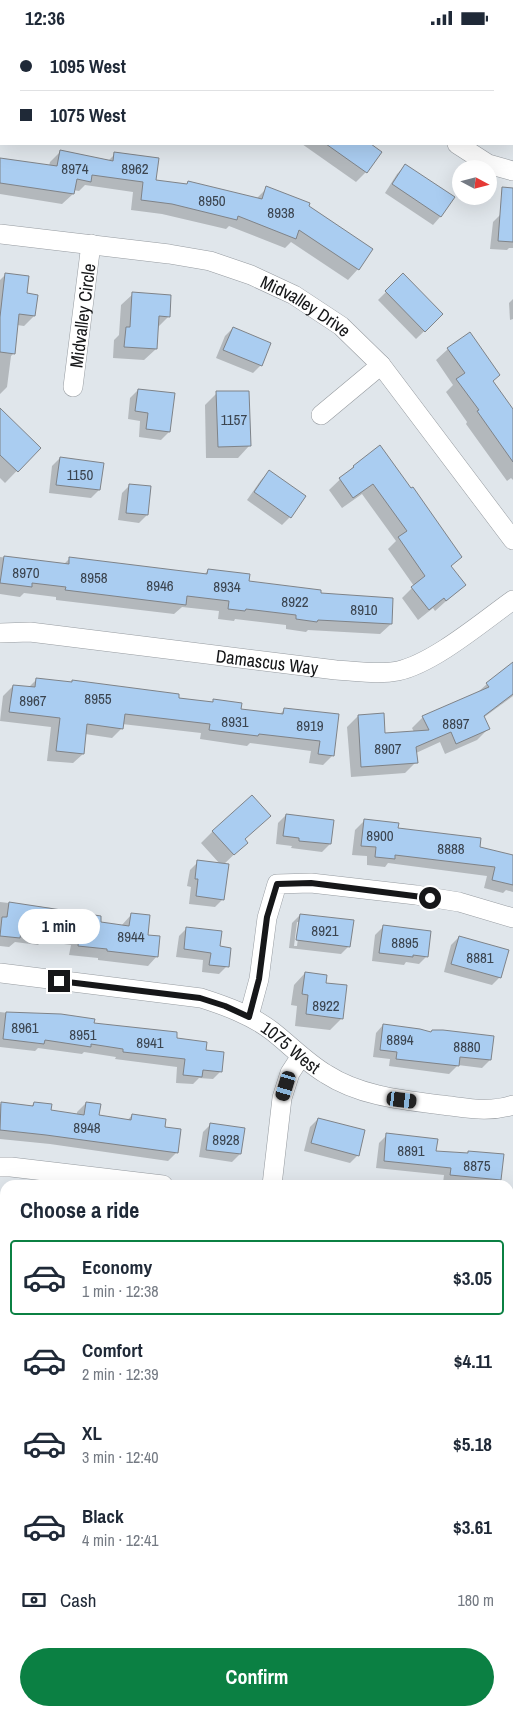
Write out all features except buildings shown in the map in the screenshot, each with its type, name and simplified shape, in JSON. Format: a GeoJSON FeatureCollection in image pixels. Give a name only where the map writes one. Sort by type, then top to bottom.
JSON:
{"type":"FeatureCollection","features":[{"type":"Feature","properties":{"kind":"street"},"geometry":{"type":"LineString","coordinates":[[459,145],[488,164],[513,171]]}},
{"type":"Feature","properties":{"kind":"street","name":"Midvalley Drive"},"geometry":{"type":"LineString","coordinates":[[0,234],[169,254],[210,261],[251,275],[294,295],[341,326],[381,365],[513,541]]}},
{"type":"Feature","properties":{"kind":"street","name":"Midvalley Circle"},"geometry":{"type":"LineString","coordinates":[[73,387],[91,244]]}},
{"type":"Feature","properties":{"kind":"street"},"geometry":{"type":"LineString","coordinates":[[321,415],[381,365]]}},
{"type":"Feature","properties":{"kind":"street","name":"Damascus Way"},"geometry":{"type":"LineString","coordinates":[[0,633],[30,632],[336,669],[382,672],[399,671],[427,660],[513,600]]}},
{"type":"Feature","properties":{"kind":"street"},"geometry":{"type":"LineString","coordinates":[[249,1017],[259,979],[267,917],[277,884],[311,883],[416,895],[459,902],[513,918]]}},
{"type":"Feature","properties":{"kind":"street","name":"1075 West"},"geometry":{"type":"LineString","coordinates":[[0,973],[200,998],[225,1006],[249,1017],[272,1031],[326,1075],[351,1087],[402,1100],[478,1109],[497,1110],[513,1105]]}},
{"type":"Feature","properties":{"kind":"street"},"geometry":{"type":"LineString","coordinates":[[273,1180],[282,1099],[290,1073],[301,1056]]}},
{"type":"Feature","properties":{"kind":"street"},"geometry":{"type":"LineString","coordinates":[[0,1167],[121,1180]]}},
{"type":"Feature","properties":{"kind":"waterway"},"geometry":{"type":"LineString","coordinates":[[347,1716],[353,1716]]}},
{"type":"Feature","properties":{"kind":"route"},"geometry":{"type":"LineString","coordinates":[[59,981],[200,998],[225,1006],[249,1017],[259,979],[267,917],[277,884],[311,883],[430,898]]}}]}
